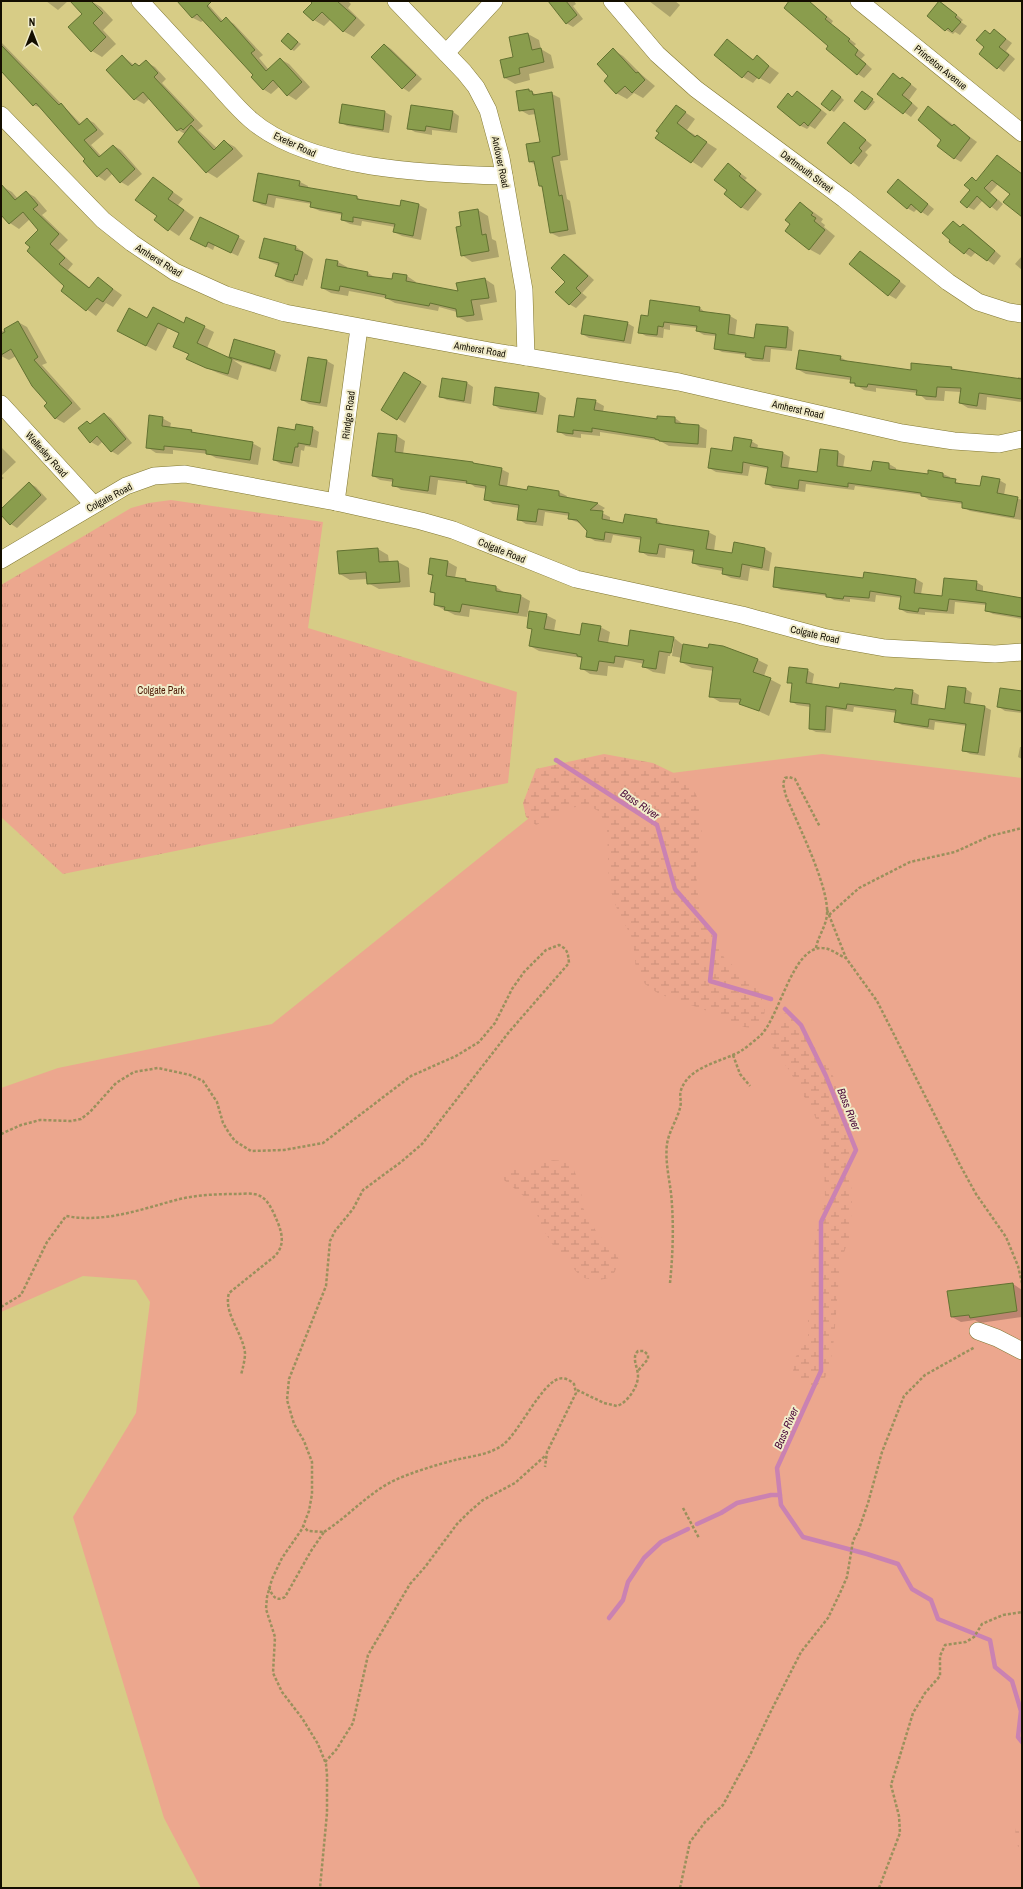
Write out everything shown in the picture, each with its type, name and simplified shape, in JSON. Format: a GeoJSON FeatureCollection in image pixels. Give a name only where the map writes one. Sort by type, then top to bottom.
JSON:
{"type":"FeatureCollection","features":[{"type":"Feature","properties":{"kind":"street","name":"Exeter Road"},"geometry":{"type":"LineString","coordinates":[[140,1],[252,121],[281,140],[322,156],[377,167],[451,175],[504,176]]}},
{"type":"Feature","properties":{"kind":"street","name":"Andover Road"},"geometry":{"type":"LineString","coordinates":[[396,1],[476,87],[488,110],[504,176],[524,290],[526,357]]}},
{"type":"Feature","properties":{"kind":"street"},"geometry":{"type":"LineString","coordinates":[[446,53],[494,1]]}},
{"type":"Feature","properties":{"kind":"street","name":"Dartmouth Street"},"geometry":{"type":"LineString","coordinates":[[612,1],[656,54],[696,89],[844,199],[948,282],[978,302],[1009,312],[1022,314]]}},
{"type":"Feature","properties":{"kind":"street","name":"Princeton Avenue"},"geometry":{"type":"LineString","coordinates":[[859,1],[1022,133]]}},
{"type":"Feature","properties":{"kind":"street","name":"Amherst Road"},"geometry":{"type":"LineString","coordinates":[[1,115],[102,220],[132,243],[175,272],[226,295],[285,313],[359,328],[679,382],[902,433],[954,441],[999,444],[1022,439]]}},
{"type":"Feature","properties":{"kind":"street","name":"Rindge Road"},"geometry":{"type":"LineString","coordinates":[[336,502],[359,328]]}},
{"type":"Feature","properties":{"kind":"street","name":"Wellesley Road"},"geometry":{"type":"LineString","coordinates":[[1,404],[93,504]]}},
{"type":"Feature","properties":{"kind":"street","name":"Colgate Road"},"geometry":{"type":"LineString","coordinates":[[1,560],[93,504],[126,486],[154,476],[185,474],[336,502],[453,530],[576,579],[742,615],[823,637],[885,648],[995,654],[1022,652]]}},
{"type":"Feature","properties":{"kind":"street"},"geometry":{"type":"LineString","coordinates":[[976,1339],[997,1338],[1022,1351]]}},
{"type":"Feature","properties":{"kind":"path"},"geometry":{"type":"LineString","coordinates":[[670,1284],[672,1258],[672,1213],[666,1154],[670,1132],[681,1106],[681,1091],[688,1079],[697,1071],[733,1055],[753,1041],[767,1028],[800,960],[816,948],[825,925],[827,910],[826,900],[820,878],[786,796],[782,784],[785,778],[789,777],[795,779],[820,827]]}},
{"type":"Feature","properties":{"kind":"path"},"geometry":{"type":"LineString","coordinates":[[829,915],[859,888],[910,862],[955,852],[990,836],[1022,828]]}},
{"type":"Feature","properties":{"kind":"path"},"geometry":{"type":"LineString","coordinates":[[827,910],[846,958],[877,1002],[960,1165],[979,1198],[1002,1229],[1016,1261],[1022,1283]]}},
{"type":"Feature","properties":{"kind":"path"},"geometry":{"type":"LineString","coordinates":[[1,1134],[21,1125],[40,1120],[71,1121],[81,1119],[90,1112],[116,1083],[134,1072],[158,1068],[190,1074],[203,1081],[210,1089],[217,1102],[223,1123],[229,1134],[235,1141],[251,1151],[293,1149],[323,1143],[411,1076],[456,1056],[479,1042],[495,1023],[512,989],[524,972],[546,950],[559,945],[565,948],[568,953],[569,963],[509,1032],[422,1144],[401,1162],[363,1190],[353,1209],[335,1231],[330,1241],[326,1286],[314,1320],[291,1371],[287,1400],[294,1424],[308,1451],[312,1467],[312,1494],[309,1511],[303,1526],[282,1558],[269,1587],[266,1608],[275,1637],[273,1673],[282,1692],[302,1718],[318,1744],[325,1762],[328,1799],[320,1888]]}},
{"type":"Feature","properties":{"kind":"path"},"geometry":{"type":"LineString","coordinates":[[816,948],[826,948],[846,958]]}},
{"type":"Feature","properties":{"kind":"path"},"geometry":{"type":"LineString","coordinates":[[733,1055],[740,1074],[750,1086]]}},
{"type":"Feature","properties":{"kind":"path"},"geometry":{"type":"LineString","coordinates":[[1,1307],[21,1295],[47,1242],[66,1216],[103,1218],[155,1207],[175,1200],[210,1194],[254,1194],[260,1196],[266,1201],[274,1214],[282,1241],[281,1249],[275,1256],[229,1293],[228,1299],[230,1309],[245,1352],[241,1374]]}},
{"type":"Feature","properties":{"kind":"path"},"geometry":{"type":"LineString","coordinates":[[680,1888],[690,1842],[705,1822],[723,1805],[754,1747],[801,1652],[828,1618],[840,1593],[847,1577],[853,1541],[868,1503],[882,1452],[904,1396],[925,1375],[976,1339]]}},
{"type":"Feature","properties":{"kind":"path"},"geometry":{"type":"LineString","coordinates":[[269,1587],[272,1596],[276,1599],[285,1597],[311,1551],[324,1532],[376,1491],[394,1481],[452,1461],[481,1454],[500,1446],[513,1434],[548,1386],[554,1381],[561,1378],[568,1380],[574,1384],[577,1390],[604,1403],[617,1406],[624,1402],[631,1393],[637,1380],[636,1353],[638,1351],[644,1351],[648,1355],[648,1359],[637,1372]]}},
{"type":"Feature","properties":{"kind":"path"},"geometry":{"type":"LineString","coordinates":[[545,1467],[546,1455],[553,1437],[574,1399],[577,1390]]}},
{"type":"Feature","properties":{"kind":"path"},"geometry":{"type":"LineString","coordinates":[[325,1762],[339,1747],[353,1722],[369,1652],[410,1584],[429,1563],[457,1524],[469,1512],[483,1500],[514,1483],[546,1455]]}},
{"type":"Feature","properties":{"kind":"path"},"geometry":{"type":"LineString","coordinates":[[683,1508],[699,1538]]}},
{"type":"Feature","properties":{"kind":"path"},"geometry":{"type":"LineString","coordinates":[[303,1526],[308,1531],[324,1532]]}},
{"type":"Feature","properties":{"kind":"path"},"geometry":{"type":"LineString","coordinates":[[879,1888],[900,1833],[899,1816],[891,1785],[913,1714],[925,1693],[940,1676],[940,1656],[945,1645],[966,1642],[974,1636],[982,1624],[1003,1615],[1022,1612]]}},
{"type":"Feature","properties":{"kind":"green space","name":"Colgate Park"},"geometry":{"type":"Polygon","coordinates":[[[171,500],[323,522],[308,628],[517,692],[508,783],[63,874],[1,817],[1,585],[131,508],[149,503],[171,500]]]}},
{"type":"Feature","properties":{"kind":"green space"},"geometry":{"type":"Polygon","coordinates":[[[604,754],[653,763],[682,777],[696,794],[700,807],[702,838],[696,858],[697,888],[701,915],[725,959],[746,976],[759,992],[765,1007],[764,1017],[758,1026],[752,1028],[744,1027],[719,1015],[659,994],[645,984],[636,970],[633,940],[617,909],[609,886],[607,830],[600,812],[588,805],[568,809],[536,825],[526,817],[523,803],[536,769],[604,754]]]}},
{"type":"Feature","properties":{"kind":"green space"},"geometry":{"type":"Polygon","coordinates":[[[822,754],[1022,778],[1022,1888],[201,1888],[164,1818],[73,1517],[136,1413],[150,1302],[136,1280],[83,1276],[1,1312],[1,1088],[58,1068],[272,1024],[569,786],[822,754]]]}},
{"type":"Feature","properties":{"kind":"green space"},"geometry":{"type":"Polygon","coordinates":[[[785,1013],[801,1025],[812,1044],[828,1066],[840,1090],[849,1119],[852,1207],[849,1239],[840,1263],[831,1359],[825,1378],[813,1389],[793,1371],[795,1358],[808,1336],[808,1316],[812,1300],[811,1270],[815,1239],[825,1199],[824,1159],[821,1132],[814,1114],[789,1070],[772,1047],[770,1038],[771,1030],[785,1013]]]}},
{"type":"Feature","properties":{"kind":"green space"},"geometry":{"type":"Polygon","coordinates":[[[553,1160],[565,1161],[574,1170],[581,1188],[582,1206],[597,1233],[618,1257],[619,1263],[612,1277],[596,1281],[581,1277],[552,1244],[543,1229],[535,1210],[526,1198],[504,1180],[498,1172],[504,1168],[529,1168],[553,1160]]]}},
{"type":"Feature","properties":{"kind":"green space"},"geometry":{"type":"Polygon","coordinates":[[[1022,1813],[1022,1854],[1015,1838],[1015,1834],[1017,1824],[1022,1813]]]}},
{"type":"Feature","properties":{"kind":"building"},"geometry":{"type":"Polygon","coordinates":[[[70,1],[91,1],[103,13],[93,23],[106,37],[91,52],[68,27],[82,14],[70,1]]]}},
{"type":"Feature","properties":{"kind":"building"},"geometry":{"type":"Polygon","coordinates":[[[177,1],[212,1],[207,6],[221,22],[226,17],[255,50],[251,53],[266,71],[280,58],[302,82],[287,96],[273,80],[263,90],[251,77],[253,75],[197,14],[192,18],[177,1]]]}},
{"type":"Feature","properties":{"kind":"building"},"geometry":{"type":"Polygon","coordinates":[[[310,1],[337,1],[356,18],[343,32],[322,12],[313,21],[303,12],[312,3],[310,1]]]}},
{"type":"Feature","properties":{"kind":"building"},"geometry":{"type":"Polygon","coordinates":[[[548,1],[566,1],[577,15],[566,24],[548,1]]]}},
{"type":"Feature","properties":{"kind":"building"},"geometry":{"type":"Polygon","coordinates":[[[789,1],[809,1],[827,17],[825,19],[850,39],[848,41],[858,50],[855,55],[866,64],[857,75],[826,49],[828,46],[784,8],[789,1]]]}},
{"type":"Feature","properties":{"kind":"building"},"geometry":{"type":"Polygon","coordinates":[[[939,1],[957,15],[955,17],[961,22],[952,32],[948,28],[945,31],[927,16],[939,1]]]}},
{"type":"Feature","properties":{"kind":"building"},"geometry":{"type":"Polygon","coordinates":[[[994,29],[1006,39],[999,47],[1009,55],[997,69],[979,54],[984,47],[976,40],[985,30],[990,34],[994,29]]]}},
{"type":"Feature","properties":{"kind":"building"},"geometry":{"type":"Polygon","coordinates":[[[288,33],[298,42],[291,50],[281,41],[288,33]]]}},
{"type":"Feature","properties":{"kind":"building"},"geometry":{"type":"Polygon","coordinates":[[[528,33],[532,50],[541,48],[544,62],[519,68],[520,74],[504,78],[500,60],[513,57],[509,37],[528,33]]]}},
{"type":"Feature","properties":{"kind":"building"},"geometry":{"type":"Polygon","coordinates":[[[727,39],[753,60],[757,55],[769,66],[759,79],[748,71],[742,78],[714,55],[727,39]]]}},
{"type":"Feature","properties":{"kind":"building"},"geometry":{"type":"Polygon","coordinates":[[[384,44],[416,75],[402,89],[371,57],[384,44]]]}},
{"type":"Feature","properties":{"kind":"building"},"geometry":{"type":"Polygon","coordinates":[[[1,45],[59,105],[61,103],[79,125],[87,118],[97,130],[84,140],[99,157],[113,145],[135,169],[120,183],[107,168],[97,177],[83,161],[85,159],[36,103],[33,106],[1,71],[1,45]]]}},
{"type":"Feature","properties":{"kind":"building"},"geometry":{"type":"Polygon","coordinates":[[[613,48],[636,73],[638,72],[645,80],[632,93],[625,86],[616,94],[604,81],[608,76],[597,64],[613,48]]]}},
{"type":"Feature","properties":{"kind":"building"},"geometry":{"type":"Polygon","coordinates":[[[122,55],[132,66],[135,63],[139,66],[146,60],[158,73],[154,77],[194,120],[183,130],[181,128],[177,131],[143,92],[134,100],[106,70],[122,55]]]}},
{"type":"Feature","properties":{"kind":"building"},"geometry":{"type":"Polygon","coordinates":[[[893,73],[900,79],[902,77],[911,84],[902,95],[912,103],[903,114],[877,94],[893,73]]]}},
{"type":"Feature","properties":{"kind":"building"},"geometry":{"type":"Polygon","coordinates":[[[529,89],[529,91],[532,91],[533,95],[552,92],[560,155],[552,157],[559,196],[562,195],[568,230],[550,233],[542,186],[539,186],[534,161],[529,162],[526,144],[540,142],[534,109],[519,111],[516,91],[529,89]]]}},
{"type":"Feature","properties":{"kind":"building"},"geometry":{"type":"Polygon","coordinates":[[[832,90],[841,97],[830,111],[821,104],[832,90]]]}},
{"type":"Feature","properties":{"kind":"building"},"geometry":{"type":"Polygon","coordinates":[[[797,91],[821,110],[808,126],[804,122],[800,126],[777,107],[788,93],[792,97],[797,91]]]}},
{"type":"Feature","properties":{"kind":"building"},"geometry":{"type":"Polygon","coordinates":[[[862,91],[873,99],[865,110],[854,101],[862,91]]]}},
{"type":"Feature","properties":{"kind":"building"},"geometry":{"type":"Polygon","coordinates":[[[342,104],[385,111],[383,130],[339,123],[342,104]]]}},
{"type":"Feature","properties":{"kind":"building"},"geometry":{"type":"Polygon","coordinates":[[[411,105],[453,111],[450,130],[426,126],[425,131],[407,129],[411,105]]]}},
{"type":"Feature","properties":{"kind":"building"},"geometry":{"type":"Polygon","coordinates":[[[676,105],[686,112],[677,123],[695,137],[697,135],[707,142],[691,163],[655,138],[659,133],[656,131],[676,105]]]}},
{"type":"Feature","properties":{"kind":"building"},"geometry":{"type":"Polygon","coordinates":[[[928,106],[952,126],[954,124],[970,138],[954,159],[937,146],[941,140],[918,120],[928,106]]]}},
{"type":"Feature","properties":{"kind":"building"},"geometry":{"type":"Polygon","coordinates":[[[844,122],[866,140],[859,148],[862,151],[851,164],[827,143],[844,122]]]}},
{"type":"Feature","properties":{"kind":"building"},"geometry":{"type":"Polygon","coordinates":[[[191,125],[214,150],[224,140],[233,149],[206,173],[178,142],[191,125]]]}},
{"type":"Feature","properties":{"kind":"building"},"geometry":{"type":"Polygon","coordinates":[[[997,155],[1022,174],[1022,217],[1003,202],[1010,194],[992,180],[984,188],[997,200],[990,208],[977,196],[967,208],[960,202],[970,190],[964,185],[972,177],[976,181],[997,155]]]}},
{"type":"Feature","properties":{"kind":"building"},"geometry":{"type":"Polygon","coordinates":[[[728,163],[741,174],[739,176],[756,190],[741,208],[724,194],[727,190],[714,180],[728,163]]]}},
{"type":"Feature","properties":{"kind":"building"},"geometry":{"type":"Polygon","coordinates":[[[258,173],[300,181],[299,186],[357,196],[357,199],[400,206],[401,200],[419,204],[413,236],[393,232],[395,224],[353,217],[353,222],[341,220],[342,213],[310,207],[311,202],[268,194],[266,204],[253,201],[258,173]]]}},
{"type":"Feature","properties":{"kind":"building"},"geometry":{"type":"Polygon","coordinates":[[[153,177],[173,192],[168,199],[184,210],[168,231],[154,220],[157,216],[135,200],[153,177]]]}},
{"type":"Feature","properties":{"kind":"building"},"geometry":{"type":"Polygon","coordinates":[[[898,179],[928,204],[921,213],[911,204],[907,209],[887,192],[898,179]]]}},
{"type":"Feature","properties":{"kind":"building"},"geometry":{"type":"Polygon","coordinates":[[[1,184],[15,200],[26,191],[38,205],[33,209],[59,234],[50,244],[65,258],[59,264],[89,288],[98,277],[113,289],[103,302],[97,298],[86,311],[61,291],[64,286],[27,251],[30,247],[25,243],[38,230],[23,212],[9,224],[1,215],[1,184]]]}},
{"type":"Feature","properties":{"kind":"building"},"geometry":{"type":"Polygon","coordinates":[[[800,202],[813,213],[811,215],[816,218],[814,221],[825,230],[809,250],[785,231],[790,224],[785,220],[800,202]]]}},
{"type":"Feature","properties":{"kind":"building"},"geometry":{"type":"Polygon","coordinates":[[[478,209],[482,235],[486,234],[489,251],[461,256],[456,227],[461,226],[459,212],[478,209]]]}},
{"type":"Feature","properties":{"kind":"building"},"geometry":{"type":"Polygon","coordinates":[[[200,217],[239,236],[231,253],[208,242],[206,247],[190,239],[200,217]]]}},
{"type":"Feature","properties":{"kind":"building"},"geometry":{"type":"Polygon","coordinates":[[[953,221],[960,227],[963,224],[995,251],[987,261],[969,248],[964,254],[949,242],[950,240],[942,233],[953,221]]]}},
{"type":"Feature","properties":{"kind":"building"},"geometry":{"type":"Polygon","coordinates":[[[264,238],[296,246],[295,250],[303,252],[297,275],[295,274],[293,281],[275,276],[279,263],[259,258],[264,238]]]}},
{"type":"Feature","properties":{"kind":"building"},"geometry":{"type":"Polygon","coordinates":[[[860,251],[900,281],[888,296],[849,264],[860,251]]]}},
{"type":"Feature","properties":{"kind":"building"},"geometry":{"type":"Polygon","coordinates":[[[564,254],[588,276],[576,288],[581,293],[569,305],[555,292],[565,282],[551,268],[564,254]]]}},
{"type":"Feature","properties":{"kind":"building"},"geometry":{"type":"Polygon","coordinates":[[[326,259],[338,261],[337,266],[368,272],[367,276],[392,279],[393,273],[407,275],[406,281],[458,291],[456,283],[485,278],[489,298],[471,300],[474,315],[457,317],[456,309],[430,303],[429,306],[385,298],[386,295],[340,286],[339,291],[321,288],[326,259]]]}},
{"type":"Feature","properties":{"kind":"building"},"geometry":{"type":"Polygon","coordinates":[[[650,300],[700,307],[699,311],[730,315],[728,334],[754,338],[756,324],[788,327],[786,348],[765,346],[763,359],[745,357],[746,353],[714,349],[716,334],[696,331],[697,326],[664,322],[663,327],[658,326],[657,335],[638,333],[641,315],[648,316],[650,300]]]}},
{"type":"Feature","properties":{"kind":"building"},"geometry":{"type":"Polygon","coordinates":[[[153,307],[184,323],[186,317],[205,326],[197,343],[232,359],[228,374],[206,368],[186,359],[189,354],[173,347],[179,333],[158,323],[146,346],[117,331],[129,308],[147,318],[153,307]]]}},
{"type":"Feature","properties":{"kind":"building"},"geometry":{"type":"Polygon","coordinates":[[[584,315],[628,322],[624,341],[581,334],[584,315]]]}},
{"type":"Feature","properties":{"kind":"building"},"geometry":{"type":"Polygon","coordinates":[[[18,321],[38,357],[34,360],[72,403],[55,419],[44,406],[47,403],[32,386],[11,349],[1,355],[1,334],[5,332],[4,329],[18,321]]]}},
{"type":"Feature","properties":{"kind":"building"},"geometry":{"type":"Polygon","coordinates":[[[234,339],[275,351],[270,369],[229,357],[234,339]]]}},
{"type":"Feature","properties":{"kind":"building"},"geometry":{"type":"Polygon","coordinates":[[[799,350],[841,356],[840,360],[911,370],[911,363],[952,367],[951,369],[1022,379],[1022,399],[979,393],[977,406],[959,403],[961,388],[937,387],[936,397],[916,395],[917,390],[868,384],[867,387],[855,386],[855,383],[850,383],[851,377],[796,369],[799,350]]]}},
{"type":"Feature","properties":{"kind":"building"},"geometry":{"type":"Polygon","coordinates":[[[308,357],[327,360],[320,403],[301,400],[308,357]]]}},
{"type":"Feature","properties":{"kind":"building"},"geometry":{"type":"Polygon","coordinates":[[[404,372],[421,382],[397,420],[381,410],[404,372]]]}},
{"type":"Feature","properties":{"kind":"building"},"geometry":{"type":"Polygon","coordinates":[[[442,378],[467,382],[464,401],[439,397],[442,378]]]}},
{"type":"Feature","properties":{"kind":"building"},"geometry":{"type":"Polygon","coordinates":[[[495,387],[539,393],[536,412],[493,405],[495,387]]]}},
{"type":"Feature","properties":{"kind":"building"},"geometry":{"type":"Polygon","coordinates":[[[577,398],[596,400],[594,410],[657,419],[657,416],[675,417],[675,423],[699,425],[698,444],[659,441],[655,438],[592,428],[592,432],[573,430],[573,434],[557,432],[559,415],[574,417],[577,398]]]}},
{"type":"Feature","properties":{"kind":"building"},"geometry":{"type":"Polygon","coordinates":[[[104,413],[126,439],[111,452],[97,436],[90,443],[78,428],[87,421],[90,424],[104,413]]]}},
{"type":"Feature","properties":{"kind":"building"},"geometry":{"type":"Polygon","coordinates":[[[149,415],[163,417],[162,426],[192,430],[191,432],[253,442],[250,460],[206,454],[206,450],[164,446],[164,450],[146,448],[149,415]]]}},
{"type":"Feature","properties":{"kind":"building"},"geometry":{"type":"Polygon","coordinates":[[[296,424],[313,427],[310,445],[298,443],[298,447],[295,447],[292,463],[273,460],[278,427],[295,430],[296,424]]]}},
{"type":"Feature","properties":{"kind":"building"},"geometry":{"type":"Polygon","coordinates":[[[378,433],[397,435],[395,452],[473,462],[502,468],[499,485],[527,490],[528,486],[559,491],[559,496],[598,503],[590,510],[603,511],[602,519],[623,523],[625,514],[657,519],[656,523],[709,531],[706,549],[732,553],[734,542],[765,548],[762,568],[742,564],[740,577],[722,574],[723,568],[692,563],[694,550],[659,544],[657,554],[639,552],[641,537],[605,532],[604,540],[586,537],[587,531],[577,520],[568,519],[569,513],[538,509],[536,522],[517,520],[519,505],[484,500],[486,486],[466,483],[467,481],[430,476],[428,491],[392,486],[393,479],[372,476],[378,433]]]}},
{"type":"Feature","properties":{"kind":"building"},"geometry":{"type":"Polygon","coordinates":[[[734,437],[752,440],[750,447],[783,452],[781,467],[817,472],[820,449],[838,451],[837,466],[871,471],[873,461],[889,463],[889,469],[928,474],[928,470],[943,473],[943,477],[956,479],[955,483],[980,486],[982,476],[1000,479],[997,493],[1018,497],[1014,517],[962,508],[962,502],[921,496],[921,493],[848,483],[848,487],[799,480],[798,489],[765,484],[768,467],[743,462],[742,473],[708,468],[711,448],[732,451],[734,437]]]}},
{"type":"Feature","properties":{"kind":"building"},"geometry":{"type":"Polygon","coordinates":[[[29,482],[41,495],[10,525],[1,515],[1,509],[29,482]]]}},
{"type":"Feature","properties":{"kind":"building"},"geometry":{"type":"Polygon","coordinates":[[[378,548],[379,562],[398,561],[400,582],[367,584],[366,572],[339,574],[337,551],[378,548]]]}},
{"type":"Feature","properties":{"kind":"building"},"geometry":{"type":"Polygon","coordinates":[[[430,558],[448,561],[446,576],[496,586],[496,591],[521,595],[518,613],[462,604],[460,612],[444,610],[445,607],[434,605],[435,593],[430,592],[433,575],[428,574],[430,558]]]}},
{"type":"Feature","properties":{"kind":"building"},"geometry":{"type":"Polygon","coordinates":[[[775,567],[863,578],[864,572],[916,579],[914,593],[942,596],[944,578],[977,581],[976,590],[1022,598],[1022,617],[985,611],[986,603],[949,599],[947,611],[919,608],[918,612],[899,609],[901,596],[870,591],[869,598],[844,596],[843,599],[826,597],[826,594],[773,587],[775,567]]]}},
{"type":"Feature","properties":{"kind":"building"},"geometry":{"type":"Polygon","coordinates":[[[529,611],[547,614],[544,629],[580,635],[582,623],[601,626],[598,641],[628,646],[630,630],[674,637],[671,653],[659,651],[656,669],[642,667],[644,660],[615,656],[614,663],[599,661],[597,671],[580,669],[582,657],[577,656],[577,654],[529,646],[532,629],[527,628],[529,611]]]}},
{"type":"Feature","properties":{"kind":"building"},"geometry":{"type":"Polygon","coordinates":[[[683,644],[708,648],[709,644],[723,646],[758,659],[753,672],[771,678],[759,711],[739,704],[741,699],[709,697],[713,667],[680,662],[683,644]]]}},
{"type":"Feature","properties":{"kind":"building"},"geometry":{"type":"Polygon","coordinates":[[[789,667],[808,669],[806,683],[839,688],[840,683],[894,690],[895,688],[913,690],[911,704],[945,709],[948,686],[966,688],[964,703],[985,706],[978,753],[962,751],[966,724],[929,719],[928,727],[894,722],[896,710],[847,704],[846,709],[826,706],[825,730],[809,729],[810,704],[790,702],[792,683],[787,683],[789,667]]]}},
{"type":"Feature","properties":{"kind":"building"},"geometry":{"type":"Polygon","coordinates":[[[1000,688],[1022,691],[1022,711],[997,707],[1000,688]]]}},
{"type":"Feature","properties":{"kind":"building"},"geometry":{"type":"Polygon","coordinates":[[[1013,1283],[1017,1311],[970,1318],[969,1315],[951,1317],[947,1291],[1013,1283]]]}},
{"type":"Feature","properties":{"kind":"waterway","name":"Bass River"},"geometry":{"type":"LineString","coordinates":[[556,760],[657,825],[675,889],[715,935],[710,981],[771,999]]}},
{"type":"Feature","properties":{"kind":"waterway","name":"Bass River"},"geometry":{"type":"LineString","coordinates":[[785,1009],[801,1025],[826,1076],[856,1150],[821,1222],[821,1371],[777,1468],[781,1505],[803,1537],[898,1564],[912,1589],[931,1600],[938,1619],[990,1640],[995,1667],[1012,1681],[1021,1711],[1018,1737],[1022,1742]]}},
{"type":"Feature","properties":{"kind":"waterway"},"geometry":{"type":"LineString","coordinates":[[697,1524],[721,1513],[737,1503],[771,1495],[780,1495]]}},
{"type":"Feature","properties":{"kind":"waterway"},"geometry":{"type":"LineString","coordinates":[[609,1618],[623,1600],[628,1582],[644,1558],[661,1542],[688,1529]]}}]}
